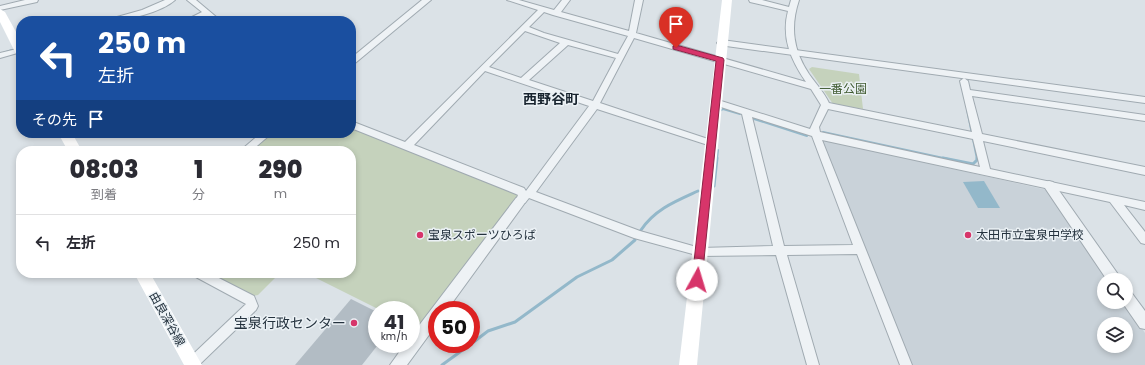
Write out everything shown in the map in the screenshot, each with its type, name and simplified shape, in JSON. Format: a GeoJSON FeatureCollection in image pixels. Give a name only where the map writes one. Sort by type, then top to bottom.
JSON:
{"type":"FeatureCollection","features":[{"type":"Feature","properties":{"kind":"main road"},"geometry":{"type":"LineString","coordinates":[[688,365],[727,0]]}},
{"type":"Feature","properties":{"kind":"main road"},"geometry":{"type":"LineString","coordinates":[[0,12],[16,42]]}},
{"type":"Feature","properties":{"kind":"main road","name":"由良深谷線"},"geometry":{"type":"LineString","coordinates":[[145,278],[192,364]]}},
{"type":"Feature","properties":{"kind":"street"},"geometry":{"type":"LineString","coordinates":[[0,8],[34,0]]}},
{"type":"Feature","properties":{"kind":"street"},"geometry":{"type":"LineString","coordinates":[[131,16],[145,12],[171,0]]}},
{"type":"Feature","properties":{"kind":"street"},"geometry":{"type":"LineString","coordinates":[[191,0],[211,16]]}},
{"type":"Feature","properties":{"kind":"street"},"geometry":{"type":"LineString","coordinates":[[356,58],[427,0]]}},
{"type":"Feature","properties":{"kind":"street"},"geometry":{"type":"LineString","coordinates":[[556,13],[566,0]]}},
{"type":"Feature","properties":{"kind":"street"},"geometry":{"type":"LineString","coordinates":[[446,301],[524,196],[595,105],[632,35],[639,0]]}},
{"type":"Feature","properties":{"kind":"street"},"geometry":{"type":"LineString","coordinates":[[753,0],[792,10]]}},
{"type":"Feature","properties":{"kind":"street"},"geometry":{"type":"LineString","coordinates":[[795,0],[787,29],[798,53],[802,70],[823,99],[825,106],[814,128],[815,133],[906,365]]}},
{"type":"Feature","properties":{"kind":"street"},"geometry":{"type":"LineString","coordinates":[[516,1],[814,87]]}},
{"type":"Feature","properties":{"kind":"street"},"geometry":{"type":"LineString","coordinates":[[407,146],[543,9]]}},
{"type":"Feature","properties":{"kind":"street"},"geometry":{"type":"LineString","coordinates":[[200,16],[207,13]]}},
{"type":"Feature","properties":{"kind":"street"},"geometry":{"type":"LineString","coordinates":[[523,28],[620,58]]}},
{"type":"Feature","properties":{"kind":"street"},"geometry":{"type":"LineString","coordinates":[[523,81],[566,42]]}},
{"type":"Feature","properties":{"kind":"street"},"geometry":{"type":"LineString","coordinates":[[722,43],[1145,100]]}},
{"type":"Feature","properties":{"kind":"street"},"geometry":{"type":"LineString","coordinates":[[0,56],[16,51]]}},
{"type":"Feature","properties":{"kind":"street"},"geometry":{"type":"LineString","coordinates":[[798,53],[964,81],[1145,107]]}},
{"type":"Feature","properties":{"kind":"street"},"geometry":{"type":"LineString","coordinates":[[483,68],[711,143]]}},
{"type":"Feature","properties":{"kind":"street"},"geometry":{"type":"LineString","coordinates":[[964,81],[986,171]]}},
{"type":"Feature","properties":{"kind":"street"},"geometry":{"type":"LineString","coordinates":[[967,92],[1145,118]]}},
{"type":"Feature","properties":{"kind":"street"},"geometry":{"type":"LineString","coordinates":[[715,102],[815,133],[872,148],[1145,206]]}},
{"type":"Feature","properties":{"kind":"street"},"geometry":{"type":"LineString","coordinates":[[825,106],[1145,170]]}},
{"type":"Feature","properties":{"kind":"street"},"geometry":{"type":"LineString","coordinates":[[746,111],[780,250],[813,365]]}},
{"type":"Feature","properties":{"kind":"street"},"geometry":{"type":"LineString","coordinates":[[356,126],[520,191],[524,196],[638,235],[700,252],[860,249]]}},
{"type":"Feature","properties":{"kind":"street"},"geometry":{"type":"LineString","coordinates":[[251,146],[261,138]]}},
{"type":"Feature","properties":{"kind":"street"},"geometry":{"type":"LineString","coordinates":[[1049,185],[1110,273]]}},
{"type":"Feature","properties":{"kind":"street"},"geometry":{"type":"LineString","coordinates":[[1113,199],[1145,240]]}},
{"type":"Feature","properties":{"kind":"street"},"geometry":{"type":"LineString","coordinates":[[192,364],[252,306],[250,300],[208,278]]}},
{"type":"Feature","properties":{"kind":"street"},"geometry":{"type":"LineString","coordinates":[[1133,306],[1145,323]]}},
{"type":"Feature","properties":{"kind":"street"},"geometry":{"type":"LineString","coordinates":[[398,365],[428,325]]}},
{"type":"Feature","properties":{"kind":"shaded area","name":"太田市立宝泉中学校"},"geometry":{"type":"Polygon","coordinates":[[[825,140],[1047,190],[1104,273],[1097,273],[1097,309],[1129,309],[1145,333],[1145,365],[911,365],[821,143],[825,140]]]}},
{"type":"Feature","properties":{"kind":"green space","name":"一番公園"},"geometry":{"type":"Polygon","coordinates":[[[812,67],[859,74],[863,109],[833,104],[809,69],[812,67]]]}},
{"type":"Feature","properties":{"kind":"green space","name":"宝泉スポーツひろば"},"geometry":{"type":"Polygon","coordinates":[[[356,129],[518,195],[440,301],[428,301],[428,317],[420,326],[420,301],[368,301],[368,304],[316,278],[356,278],[356,146],[256,146],[265,138],[356,138],[356,129]]]}},
{"type":"Feature","properties":{"kind":"green space"},"geometry":{"type":"Polygon","coordinates":[[[219,278],[275,278],[258,295],[253,296],[219,278]]]}},
{"type":"Feature","properties":{"kind":"water"},"geometry":{"type":"Polygon","coordinates":[[[984,181],[1000,208],[978,208],[963,182],[984,181]]]}},
{"type":"Feature","properties":{"kind":"building","name":"宝泉行政センター"},"geometry":{"type":"Polygon","coordinates":[[[351,299],[368,308],[368,353],[371,353],[362,365],[295,365],[351,299]]]}},
{"type":"Feature","properties":{"kind":"waterway"},"geometry":{"type":"LineString","coordinates":[[0,54],[12,50]]}},
{"type":"Feature","properties":{"kind":"waterway"},"geometry":{"type":"LineString","coordinates":[[720,111],[723,109],[740,114]]}},
{"type":"Feature","properties":{"kind":"waterway"},"geometry":{"type":"LineString","coordinates":[[967,109],[977,159]]}},
{"type":"Feature","properties":{"kind":"waterway"},"geometry":{"type":"LineString","coordinates":[[754,119],[807,136]]}},
{"type":"Feature","properties":{"kind":"waterway"},"geometry":{"type":"LineString","coordinates":[[823,132],[948,159]]}},
{"type":"Feature","properties":{"kind":"waterway"},"geometry":{"type":"LineString","coordinates":[[717,159],[718,150]]}},
{"type":"Feature","properties":{"kind":"waterway"},"geometry":{"type":"LineString","coordinates":[[714,186],[717,158]]}},
{"type":"Feature","properties":{"kind":"waterway"},"geometry":{"type":"LineString","coordinates":[[943,158],[948,159]]}},
{"type":"Feature","properties":{"kind":"waterway"},"geometry":{"type":"LineString","coordinates":[[948,159],[973,164],[977,159]]}},
{"type":"Feature","properties":{"kind":"waterway"},"geometry":{"type":"LineString","coordinates":[[641,230],[653,216],[666,206],[698,191]]}},
{"type":"Feature","properties":{"kind":"waterway"},"geometry":{"type":"LineString","coordinates":[[442,365],[488,331],[515,322],[577,277],[612,260],[635,240]]}},
{"type":"Feature","properties":{"kind":"place","name":"宝泉スポーツひろば"},"geometry":{"type":"Point","coordinates":[420,235]}},
{"type":"Feature","properties":{"kind":"place","name":"太田市立宝泉中学校"},"geometry":{"type":"Point","coordinates":[968,235]}},
{"type":"Feature","properties":{"kind":"place","name":"宝泉行政センター"},"geometry":{"type":"Point","coordinates":[354,323]}},
{"type":"Feature","properties":{"kind":"district","name":"西野谷町"},"geometry":{"type":"Point","coordinates":[551,99]}},
{"type":"Feature","properties":{"kind":"route"},"geometry":{"type":"LineString","coordinates":[[676,48],[720,60],[697,280]]}}]}
